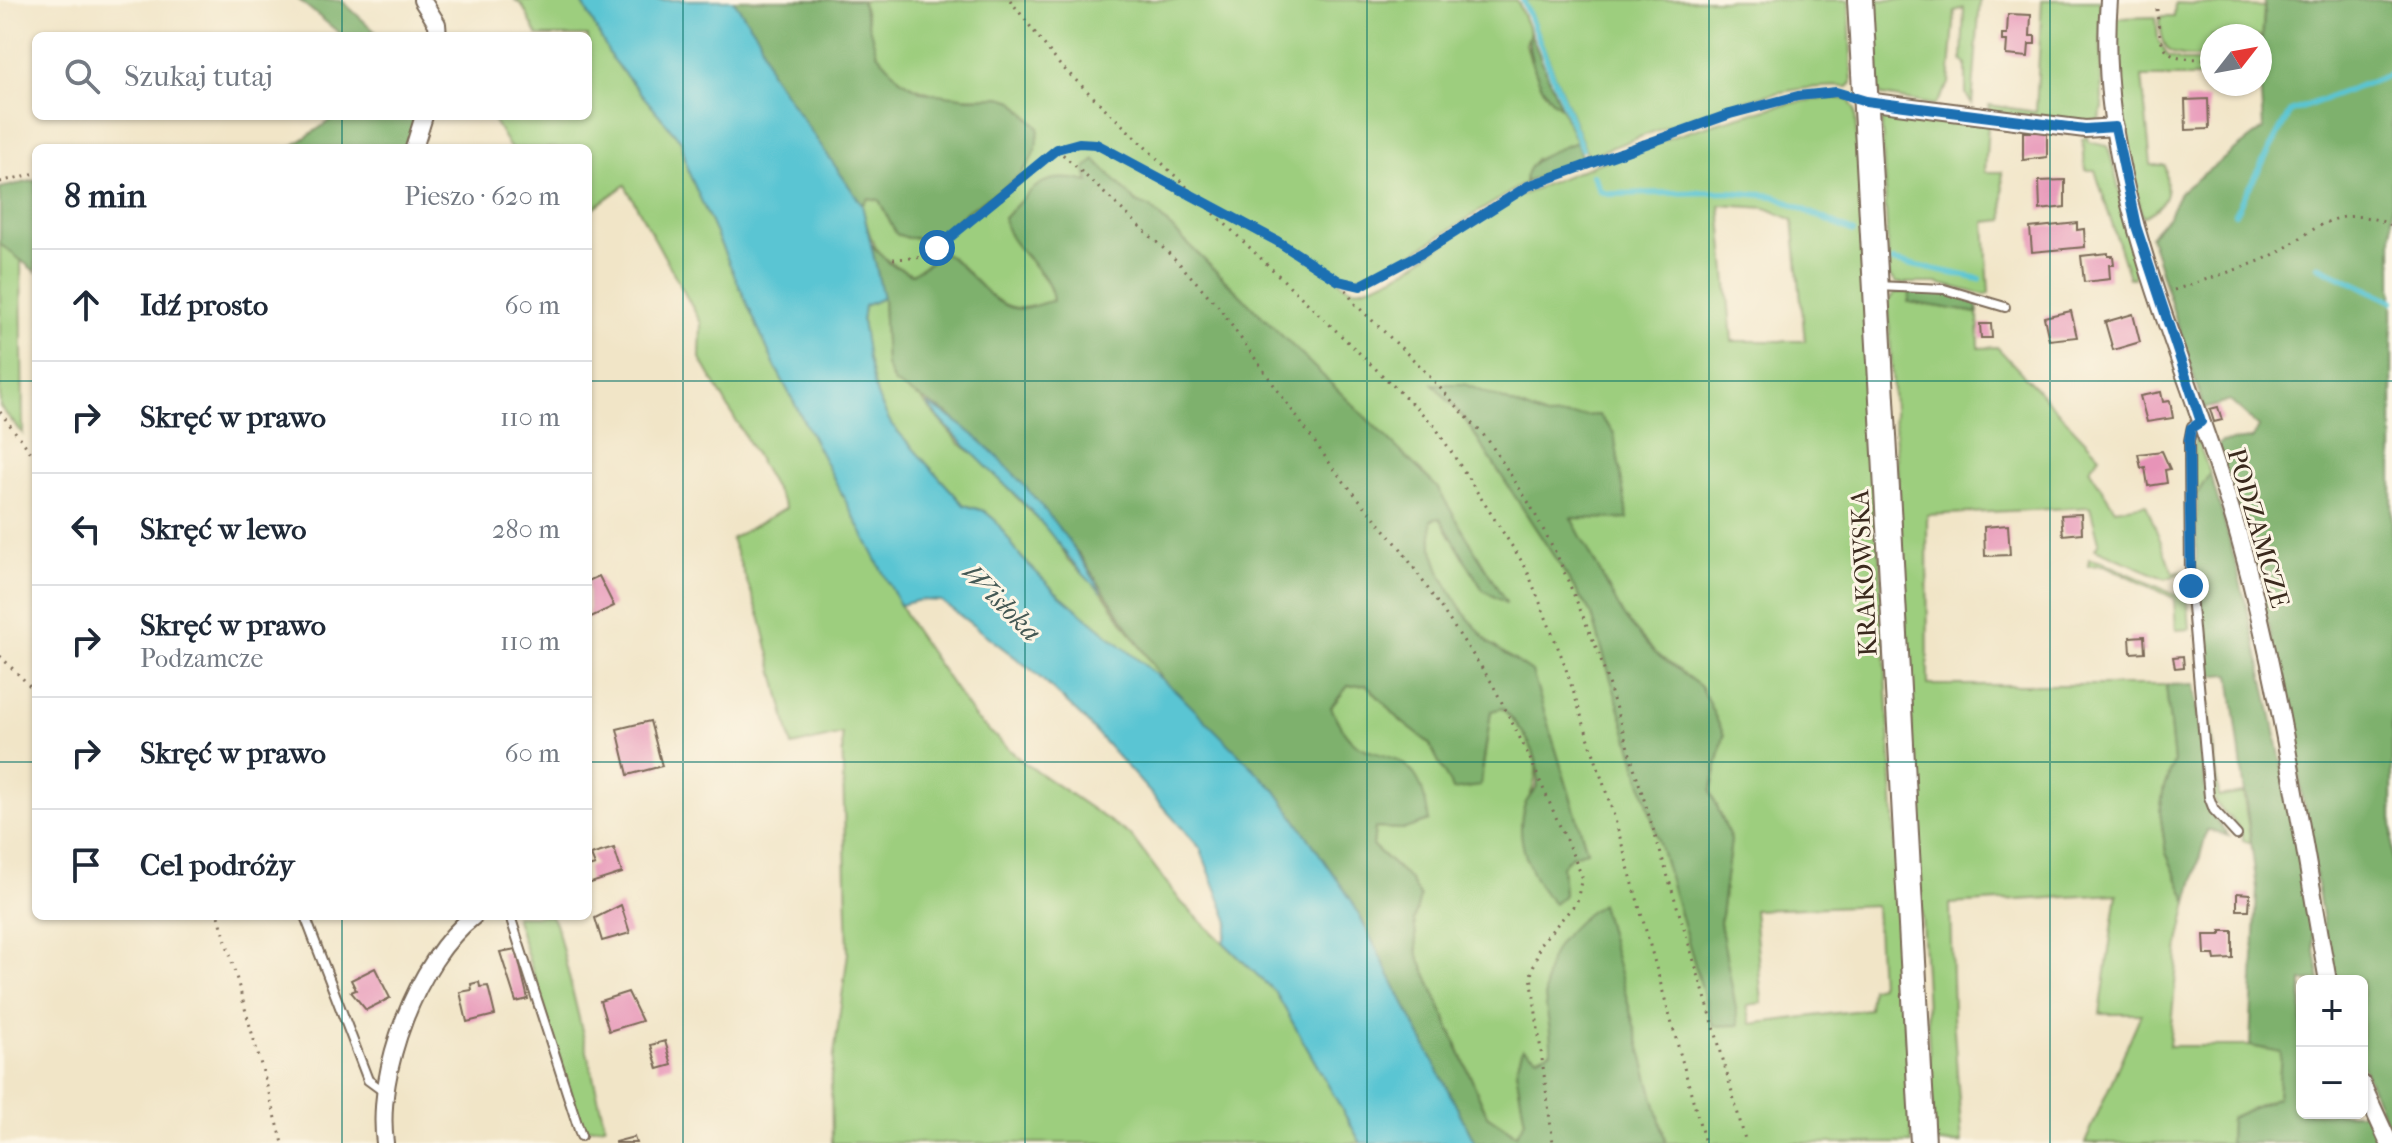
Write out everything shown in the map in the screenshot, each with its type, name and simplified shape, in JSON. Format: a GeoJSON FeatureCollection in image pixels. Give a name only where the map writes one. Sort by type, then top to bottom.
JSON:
{"type":"FeatureCollection","features":[{"type":"Feature","properties":{"kind":"main road","name":"KRAKOWSKA"},"geometry":{"type":"LineString","coordinates":[[1860,0],[1923,1143]]}},
{"type":"Feature","properties":{"kind":"street"},"geometry":{"type":"LineString","coordinates":[[422,0],[437,24],[438,32]]}},
{"type":"Feature","properties":{"kind":"street","name":"PODZAMCZE"},"geometry":{"type":"LineString","coordinates":[[2109,0],[2107,41],[2115,127],[2136,226],[2238,533],[2272,666],[2327,975]]}},
{"type":"Feature","properties":{"kind":"street"},"geometry":{"type":"LineString","coordinates":[[1866,101],[2085,129],[2115,127]]}},
{"type":"Feature","properties":{"kind":"street"},"geometry":{"type":"LineString","coordinates":[[415,144],[423,120]]}},
{"type":"Feature","properties":{"kind":"street"},"geometry":{"type":"LineString","coordinates":[[385,1143],[383,1091],[424,976],[468,920]]}},
{"type":"Feature","properties":{"kind":"street"},"geometry":{"type":"LineString","coordinates":[[2368,1097],[2389,1143]]}},
{"type":"Feature","properties":{"kind":"lane"},"geometry":{"type":"LineString","coordinates":[[1876,286],[1944,289],[2005,307]]}},
{"type":"Feature","properties":{"kind":"lane"},"geometry":{"type":"LineString","coordinates":[[2201,422],[2191,428],[2189,441],[2191,586],[2210,803],[2237,835]]}},
{"type":"Feature","properties":{"kind":"lane"},"geometry":{"type":"LineString","coordinates":[[307,920],[368,1080],[383,1091]]}},
{"type":"Feature","properties":{"kind":"lane"},"geometry":{"type":"LineString","coordinates":[[511,920],[581,1136]]}},
{"type":"Feature","properties":{"kind":"path"},"geometry":{"type":"LineString","coordinates":[[1010,0],[1059,64],[1434,425],[1526,568],[1563,660],[1614,816],[1705,1143]]}},
{"type":"Feature","properties":{"kind":"path"},"geometry":{"type":"LineString","coordinates":[[2157,9],[2159,38],[2168,53],[2178,59],[2200,59]]}},
{"type":"Feature","properties":{"kind":"path"},"geometry":{"type":"LineString","coordinates":[[893,259],[929,257],[950,235],[962,230],[987,206],[1010,192],[1057,149],[1079,143],[1096,144],[1277,241],[1342,282],[1360,286],[1424,252],[1528,186],[1602,156],[1730,114],[1798,96],[1836,92],[1866,101]]}},
{"type":"Feature","properties":{"kind":"path"},"geometry":{"type":"LineString","coordinates":[[1057,149],[1177,261],[1217,305],[1344,483],[1401,549],[1492,683],[1528,754],[1582,876],[1577,902],[1540,944],[1531,975],[1553,1143]]}},
{"type":"Feature","properties":{"kind":"path"},"geometry":{"type":"LineString","coordinates":[[0,182],[32,174]]}},
{"type":"Feature","properties":{"kind":"path"},"geometry":{"type":"LineString","coordinates":[[2159,295],[2266,258],[2324,220],[2371,216],[2392,225]]}},
{"type":"Feature","properties":{"kind":"path"},"geometry":{"type":"LineString","coordinates":[[1342,282],[1354,303],[1419,365],[1488,440],[1529,503],[1557,555],[1604,668],[1707,1001],[1746,1143]]}},
{"type":"Feature","properties":{"kind":"path"},"geometry":{"type":"LineString","coordinates":[[0,412],[32,454]]}},
{"type":"Feature","properties":{"kind":"path"},"geometry":{"type":"LineString","coordinates":[[0,656],[32,688]]}},
{"type":"Feature","properties":{"kind":"path"},"geometry":{"type":"LineString","coordinates":[[220,920],[283,1143]]}},
{"type":"Feature","properties":{"kind":"green space"},"geometry":{"type":"Polygon","coordinates":[[[299,0],[341,0],[376,32],[338,32],[299,0]]]}},
{"type":"Feature","properties":{"kind":"green space"},"geometry":{"type":"Polygon","coordinates":[[[515,0],[581,0],[612,59],[681,141],[688,171],[775,366],[911,625],[975,718],[1022,761],[1131,836],[1182,903],[1276,993],[1361,1143],[832,1143],[831,1077],[848,953],[842,734],[792,746],[761,619],[731,539],[786,508],[700,358],[701,323],[625,185],[592,209],[592,144],[508,144],[493,120],[592,120],[592,32],[536,32],[522,5],[515,0]]]}},
{"type":"Feature","properties":{"kind":"green space"},"geometry":{"type":"Polygon","coordinates":[[[733,0],[861,0],[877,53],[900,79],[922,92],[969,98],[1001,97],[1014,101],[1039,128],[1032,157],[1016,178],[970,209],[936,238],[908,238],[896,234],[879,200],[868,198],[862,205],[770,72],[759,37],[733,0]]]}},
{"type":"Feature","properties":{"kind":"green space"},"geometry":{"type":"Polygon","coordinates":[[[861,0],[1517,0],[1530,32],[1526,44],[1530,59],[1545,93],[1561,107],[1576,142],[1535,159],[1525,183],[1406,257],[1349,280],[1332,273],[1353,288],[1379,283],[1395,275],[1486,213],[1514,198],[1610,159],[1725,120],[1778,106],[1821,99],[1849,100],[1855,110],[1912,1143],[1666,1143],[1601,904],[1545,995],[1552,1032],[1551,1051],[1516,1070],[1525,1121],[1517,1135],[1487,1115],[1418,955],[1414,920],[1419,897],[1409,879],[1373,846],[1375,828],[1405,829],[1385,756],[1364,750],[1350,741],[1331,707],[1348,686],[1367,685],[1402,722],[1429,743],[1454,790],[1483,768],[1491,711],[1502,708],[1522,731],[1534,754],[1535,779],[1524,807],[1564,895],[1562,866],[1572,855],[1587,850],[1532,673],[1489,643],[1463,612],[1442,577],[1432,547],[1430,520],[1440,518],[1483,590],[1437,487],[1151,208],[1136,202],[1095,160],[1090,182],[1067,182],[1044,190],[1004,218],[1012,240],[1044,278],[1053,301],[1015,308],[1004,304],[944,253],[912,274],[881,255],[871,239],[862,205],[867,198],[879,200],[897,234],[908,238],[936,238],[965,213],[999,192],[1001,97],[949,96],[916,88],[902,80],[878,54],[861,0]],[[1720,205],[1732,341],[1805,341],[1793,220],[1766,208],[1720,205]],[[1434,384],[1464,418],[1592,615],[1643,784],[1738,1025],[1720,923],[1731,840],[1711,792],[1724,735],[1701,687],[1655,653],[1624,617],[1601,577],[1571,518],[1546,417],[1434,384]],[[1876,905],[1754,910],[1762,1003],[1747,1005],[1751,1024],[1869,1009],[1871,988],[1880,986],[1876,905]]]}},
{"type":"Feature","properties":{"kind":"green space"},"geometry":{"type":"Polygon","coordinates":[[[1525,0],[1849,0],[1852,83],[1848,87],[1783,91],[1750,99],[1588,156],[1525,0]]]}},
{"type":"Feature","properties":{"kind":"green space"},"geometry":{"type":"Polygon","coordinates":[[[1873,0],[1980,0],[1972,105],[1966,94],[1966,64],[1962,61],[1964,8],[1955,11],[1949,84],[1935,105],[1883,96],[1878,91],[1873,0]]]}},
{"type":"Feature","properties":{"kind":"green space"},"geometry":{"type":"Polygon","coordinates":[[[2042,0],[2100,0],[2102,108],[2100,118],[2093,123],[1989,112],[1989,105],[2036,112],[2042,0]]]}},
{"type":"Feature","properties":{"kind":"green space"},"geometry":{"type":"Polygon","coordinates":[[[2265,0],[2392,0],[2392,1135],[2368,1079],[2368,975],[2332,975],[2331,970],[2298,771],[2272,641],[2257,576],[2218,447],[2221,442],[2252,439],[2259,427],[2230,401],[2204,409],[2150,236],[2169,215],[2180,192],[2263,129],[2261,96],[2272,96],[2272,24],[2263,24],[2265,0]]]}},
{"type":"Feature","properties":{"kind":"green space"},"geometry":{"type":"Polygon","coordinates":[[[2175,3],[2264,7],[2263,24],[2200,24],[2200,57],[2180,56],[2167,49],[2160,17],[2174,17],[2175,3]]]}},
{"type":"Feature","properties":{"kind":"green space"},"geometry":{"type":"Polygon","coordinates":[[[2156,17],[2158,39],[2168,56],[2182,61],[2200,61],[2200,77],[2142,77],[2151,165],[2165,165],[2167,182],[2162,202],[2142,217],[2123,135],[2114,18],[2156,17]]]}},
{"type":"Feature","properties":{"kind":"green space"},"geometry":{"type":"Polygon","coordinates":[[[1530,32],[1561,107],[1547,94],[1536,73],[1530,51],[1530,32]]]}},
{"type":"Feature","properties":{"kind":"green space"},"geometry":{"type":"Polygon","coordinates":[[[1881,111],[1988,123],[1985,172],[2002,172],[2004,220],[1985,222],[1989,293],[1986,295],[1936,283],[1897,283],[1889,275],[1881,111]]]}},
{"type":"Feature","properties":{"kind":"green space"},"geometry":{"type":"Polygon","coordinates":[[[331,120],[415,120],[409,144],[296,144],[331,120]]]}},
{"type":"Feature","properties":{"kind":"green space"},"geometry":{"type":"Polygon","coordinates":[[[2087,136],[2088,142],[2108,146],[2136,255],[2134,278],[2129,278],[2095,170],[2085,170],[2083,139],[2087,136]]]}},
{"type":"Feature","properties":{"kind":"green space"},"geometry":{"type":"Polygon","coordinates":[[[1576,142],[1582,158],[1525,183],[1530,166],[1536,161],[1576,142]]]}},
{"type":"Feature","properties":{"kind":"green space"},"geometry":{"type":"Polygon","coordinates":[[[1095,160],[1136,202],[1150,207],[1437,487],[1507,604],[1483,590],[1440,518],[1431,520],[1432,547],[1442,577],[1463,612],[1489,643],[1532,672],[1587,851],[1572,855],[1562,866],[1564,895],[1554,904],[1532,872],[1521,833],[1524,807],[1537,785],[1537,763],[1529,742],[1502,708],[1491,711],[1480,786],[1453,790],[1429,743],[1402,722],[1367,685],[1348,686],[1331,707],[1351,740],[1361,748],[1403,764],[1420,785],[1429,821],[1405,829],[1375,828],[1373,846],[1409,879],[1420,897],[1414,920],[1418,955],[1487,1115],[1516,1135],[1525,1121],[1516,1070],[1523,1048],[1538,1057],[1551,1051],[1545,995],[1549,965],[1560,941],[1578,921],[1601,904],[1666,1143],[1475,1143],[1352,901],[1276,791],[1165,683],[1080,555],[1000,461],[947,413],[894,383],[886,365],[883,298],[871,244],[890,264],[912,274],[944,253],[993,297],[1015,308],[1053,301],[1045,278],[1012,240],[1004,218],[1032,190],[1049,180],[1060,178],[1089,182],[1085,169],[1095,160]]]}},
{"type":"Feature","properties":{"kind":"green space"},"geometry":{"type":"Polygon","coordinates":[[[32,181],[32,269],[0,244],[0,188],[32,181]]]}},
{"type":"Feature","properties":{"kind":"green space"},"geometry":{"type":"Polygon","coordinates":[[[0,244],[21,258],[23,434],[0,407],[0,244]]]}},
{"type":"Feature","properties":{"kind":"green space"},"geometry":{"type":"Polygon","coordinates":[[[1911,291],[1909,302],[1978,313],[1979,348],[1997,347],[2100,456],[2089,469],[2115,509],[2146,504],[2173,573],[2186,571],[2166,579],[2095,549],[2099,542],[2090,507],[1927,515],[1928,685],[2166,685],[2174,763],[2164,787],[2160,812],[2166,853],[2188,902],[2179,943],[2169,1046],[2250,1046],[2281,1052],[2278,1097],[2230,1118],[2229,1143],[2085,1143],[2141,1014],[2100,1014],[2117,894],[1950,904],[1953,1015],[1962,1143],[1938,1143],[1934,1138],[1888,301],[1895,293],[1911,291]]]}},
{"type":"Feature","properties":{"kind":"green space"},"geometry":{"type":"Polygon","coordinates":[[[1911,291],[1933,291],[1977,300],[1978,313],[1908,302],[1911,291]]]}},
{"type":"Feature","properties":{"kind":"green space"},"geometry":{"type":"Polygon","coordinates":[[[883,298],[886,365],[894,382],[918,395],[959,443],[979,458],[1055,537],[1068,560],[1102,592],[1165,683],[1055,591],[1021,557],[995,520],[984,511],[964,505],[891,424],[877,396],[862,321],[864,306],[883,298]]]}},
{"type":"Feature","properties":{"kind":"green space"},"geometry":{"type":"Polygon","coordinates":[[[1433,384],[1464,384],[1546,417],[1599,415],[1614,433],[1628,519],[1571,518],[1624,617],[1655,653],[1701,687],[1724,735],[1711,792],[1731,840],[1720,923],[1739,1025],[1713,1026],[1592,615],[1464,418],[1433,384]]]}},
{"type":"Feature","properties":{"kind":"green space"},"geometry":{"type":"Polygon","coordinates":[[[2195,435],[2210,473],[2197,494],[2190,494],[2195,435]]]}},
{"type":"Feature","properties":{"kind":"green space"},"geometry":{"type":"Polygon","coordinates":[[[2210,473],[2245,599],[2274,725],[2319,975],[2296,975],[2296,1119],[2368,1119],[2368,1115],[2381,1143],[2229,1143],[2230,1118],[2278,1097],[2281,1052],[2250,1046],[2257,889],[2230,674],[2205,676],[2196,564],[2197,494],[2210,473]]]}},
{"type":"Feature","properties":{"kind":"green space"},"geometry":{"type":"Polygon","coordinates":[[[2089,559],[2103,562],[2178,596],[2187,593],[2190,629],[2176,630],[2174,598],[2104,565],[2088,566],[2089,559]]]}},
{"type":"Feature","properties":{"kind":"green space"},"geometry":{"type":"Polygon","coordinates":[[[2205,676],[2219,797],[2243,793],[2251,843],[2243,840],[2238,827],[2212,795],[2205,676]]]}},
{"type":"Feature","properties":{"kind":"green space"},"geometry":{"type":"Polygon","coordinates":[[[2194,684],[2208,810],[2229,836],[2207,830],[2188,902],[2166,853],[2160,812],[2164,787],[2174,762],[2166,685],[2194,684]]]}},
{"type":"Feature","properties":{"kind":"green space"},"geometry":{"type":"Polygon","coordinates":[[[516,920],[553,920],[557,927],[605,1126],[587,1129],[580,1122],[516,920]]]}},
{"type":"Feature","properties":{"kind":"water","name":"Wisłoka"},"geometry":{"type":"Polygon","coordinates":[[[581,0],[733,0],[759,37],[770,72],[862,205],[883,298],[864,306],[862,321],[877,396],[891,424],[964,505],[984,511],[995,520],[1021,557],[1055,591],[1177,692],[1276,791],[1352,901],[1475,1143],[1361,1143],[1276,993],[1224,943],[1229,922],[1200,848],[1083,718],[1033,671],[941,601],[920,600],[900,605],[775,366],[688,171],[681,141],[612,59],[581,0]]]}},
{"type":"Feature","properties":{"kind":"water"},"geometry":{"type":"Polygon","coordinates":[[[927,404],[976,437],[1025,486],[1068,541],[1102,592],[1082,573],[1032,512],[927,404]]]}},
{"type":"Feature","properties":{"kind":"building"},"geometry":{"type":"Polygon","coordinates":[[[2008,14],[2031,15],[2030,36],[2035,36],[2035,44],[2029,44],[2028,57],[2006,55],[2007,41],[2002,41],[2002,34],[2007,34],[2008,14]]]}},
{"type":"Feature","properties":{"kind":"building"},"geometry":{"type":"Polygon","coordinates":[[[2208,99],[2209,129],[2186,130],[2185,100],[2208,99]]]}},
{"type":"Feature","properties":{"kind":"building"},"geometry":{"type":"Polygon","coordinates":[[[2023,132],[2047,132],[2047,157],[2023,160],[2023,132]]]}},
{"type":"Feature","properties":{"kind":"building"},"geometry":{"type":"Polygon","coordinates":[[[2065,180],[2065,207],[2040,210],[2039,181],[2065,180]]]}},
{"type":"Feature","properties":{"kind":"building"},"geometry":{"type":"Polygon","coordinates":[[[2077,223],[2077,230],[2084,229],[2085,247],[2032,252],[2030,228],[2077,223]]]}},
{"type":"Feature","properties":{"kind":"building"},"geometry":{"type":"Polygon","coordinates":[[[2108,253],[2108,256],[2113,256],[2114,265],[2109,265],[2110,279],[2084,282],[2081,256],[2108,253]]]}},
{"type":"Feature","properties":{"kind":"building"},"geometry":{"type":"Polygon","coordinates":[[[2071,311],[2077,337],[2049,340],[2044,317],[2071,311]]]}},
{"type":"Feature","properties":{"kind":"building"},"geometry":{"type":"Polygon","coordinates":[[[2133,314],[2140,342],[2113,350],[2105,322],[2133,314]]]}},
{"type":"Feature","properties":{"kind":"building"},"geometry":{"type":"Polygon","coordinates":[[[1980,324],[1991,324],[1992,338],[1981,338],[1980,324]]]}},
{"type":"Feature","properties":{"kind":"building"},"geometry":{"type":"Polygon","coordinates":[[[2161,392],[2163,402],[2170,401],[2173,418],[2147,422],[2140,396],[2161,392]]]}},
{"type":"Feature","properties":{"kind":"building"},"geometry":{"type":"Polygon","coordinates":[[[2218,407],[2222,420],[2214,422],[2210,409],[2218,407]]]}},
{"type":"Feature","properties":{"kind":"building"},"geometry":{"type":"Polygon","coordinates":[[[2162,451],[2170,469],[2165,470],[2167,483],[2148,486],[2145,467],[2141,468],[2138,454],[2162,451]]]}},
{"type":"Feature","properties":{"kind":"building"},"geometry":{"type":"Polygon","coordinates":[[[2081,514],[2082,533],[2063,535],[2061,515],[2081,514]]]}},
{"type":"Feature","properties":{"kind":"building"},"geometry":{"type":"Polygon","coordinates":[[[2008,525],[2010,555],[1985,556],[1984,527],[2008,525]]]}},
{"type":"Feature","properties":{"kind":"building"},"geometry":{"type":"Polygon","coordinates":[[[599,576],[614,606],[592,617],[592,579],[599,576]]]}},
{"type":"Feature","properties":{"kind":"building"},"geometry":{"type":"Polygon","coordinates":[[[2144,636],[2145,652],[2131,653],[2130,637],[2144,636]]]}},
{"type":"Feature","properties":{"kind":"building"},"geometry":{"type":"Polygon","coordinates":[[[2183,656],[2184,667],[2175,668],[2173,657],[2183,656]]]}},
{"type":"Feature","properties":{"kind":"building"},"geometry":{"type":"Polygon","coordinates":[[[650,721],[662,766],[628,775],[617,729],[650,721]]]}},
{"type":"Feature","properties":{"kind":"building"},"geometry":{"type":"Polygon","coordinates":[[[614,848],[622,873],[592,883],[592,866],[595,865],[592,855],[614,848]]]}},
{"type":"Feature","properties":{"kind":"building"},"geometry":{"type":"Polygon","coordinates":[[[2237,893],[2250,894],[2249,910],[2237,910],[2237,893]]]}},
{"type":"Feature","properties":{"kind":"building"},"geometry":{"type":"Polygon","coordinates":[[[621,905],[630,933],[602,941],[595,918],[621,905]]]}},
{"type":"Feature","properties":{"kind":"building"},"geometry":{"type":"Polygon","coordinates":[[[2221,931],[2233,931],[2233,959],[2215,960],[2214,955],[2205,955],[2204,935],[2221,935],[2221,931]]]}},
{"type":"Feature","properties":{"kind":"building"},"geometry":{"type":"Polygon","coordinates":[[[516,949],[528,999],[516,1002],[500,952],[516,949]]]}},
{"type":"Feature","properties":{"kind":"building"},"geometry":{"type":"Polygon","coordinates":[[[375,968],[390,998],[366,1010],[351,992],[356,990],[351,980],[375,968]]]}},
{"type":"Feature","properties":{"kind":"building"},"geometry":{"type":"Polygon","coordinates":[[[479,982],[480,987],[488,986],[495,1015],[467,1022],[460,992],[472,990],[471,984],[479,982]]]}},
{"type":"Feature","properties":{"kind":"building"},"geometry":{"type":"Polygon","coordinates":[[[628,992],[642,1021],[609,1031],[600,1001],[628,992]]]}},
{"type":"Feature","properties":{"kind":"building"},"geometry":{"type":"Polygon","coordinates":[[[665,1041],[672,1065],[658,1069],[651,1045],[665,1041]]]}},
{"type":"Feature","properties":{"kind":"building"},"geometry":{"type":"Polygon","coordinates":[[[634,1137],[636,1143],[615,1143],[615,1142],[634,1137]]]}},
{"type":"Feature","properties":{"kind":"waterway"},"geometry":{"type":"LineString","coordinates":[[1523,0],[1582,149]]}},
{"type":"Feature","properties":{"kind":"waterway"},"geometry":{"type":"LineString","coordinates":[[2235,213],[2290,112],[2392,74]]}},
{"type":"Feature","properties":{"kind":"waterway"},"geometry":{"type":"LineString","coordinates":[[1593,175],[1600,191],[1608,194],[1728,192],[1774,196],[1853,232]]}},
{"type":"Feature","properties":{"kind":"waterway"},"geometry":{"type":"LineString","coordinates":[[1893,261],[1980,279]]}},
{"type":"Feature","properties":{"kind":"waterway"},"geometry":{"type":"LineString","coordinates":[[2318,266],[2392,301]]}},
{"type":"Feature","properties":{"kind":"route"},"geometry":{"type":"LineString","coordinates":[[937,248],[987,206],[1010,192],[1035,165],[1057,149],[1079,143],[1096,144],[1277,241],[1339,281],[1360,286],[1424,252],[1483,211],[1528,186],[1602,156],[1730,114],[1798,96],[1836,92],[1866,101],[1893,102],[2085,129],[2115,127],[2136,226],[2201,422],[2191,428],[2189,441],[2187,513],[2191,586]]}}]}
